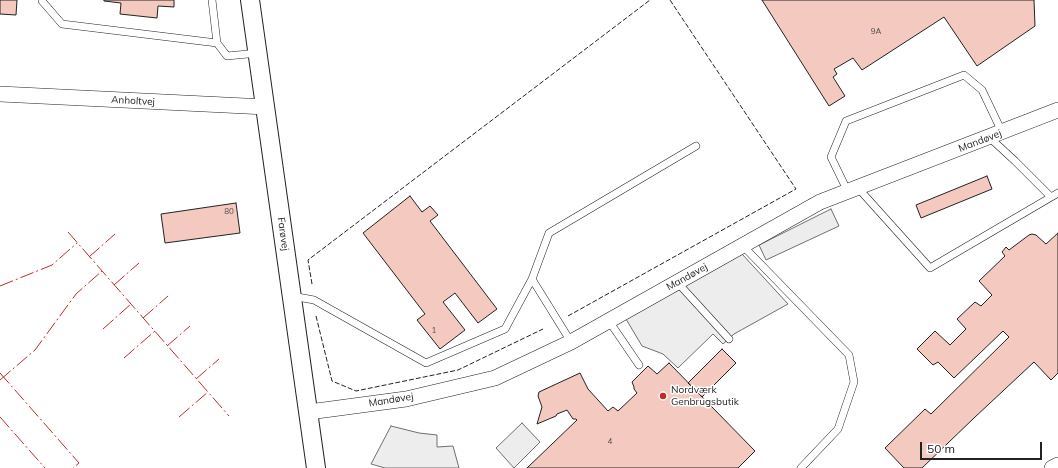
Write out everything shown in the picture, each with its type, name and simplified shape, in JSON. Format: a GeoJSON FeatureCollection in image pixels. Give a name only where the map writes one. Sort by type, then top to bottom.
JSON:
{"type":"FeatureCollection","features":[{"type":"Feature","properties":{"kind":"street","name":"Farøvej"},"geometry":{"type":"LineString","coordinates":[[250,0],[316,468]]}},
{"type":"Feature","properties":{"kind":"street","name":"Anholtvej"},"geometry":{"type":"LineString","coordinates":[[0,94],[266,107]]}},
{"type":"Feature","properties":{"kind":"street","name":"Mandøvej"},"geometry":{"type":"LineString","coordinates":[[308,412],[406,399],[496,378],[571,342],[820,202],[1058,110]]}},
{"type":"Feature","properties":{"kind":"street"},"geometry":{"type":"LineString","coordinates":[[1052,468],[1058,465]]}},
{"type":"Feature","properties":{"kind":"lane"},"geometry":{"type":"LineString","coordinates":[[42,0],[62,24],[217,44]]}},
{"type":"Feature","properties":{"kind":"lane"},"geometry":{"type":"LineString","coordinates":[[212,0],[217,44],[227,56],[258,53]]}},
{"type":"Feature","properties":{"kind":"lane"},"geometry":{"type":"LineString","coordinates":[[964,75],[982,90],[995,135],[1015,161],[1055,195],[930,268],[853,190],[831,157],[846,121],[964,75]]}},
{"type":"Feature","properties":{"kind":"lane"},"geometry":{"type":"LineString","coordinates":[[292,296],[314,300],[426,363],[505,329],[532,279],[549,233],[696,146]]}},
{"type":"Feature","properties":{"kind":"lane"},"geometry":{"type":"LineString","coordinates":[[743,246],[849,355],[854,382],[838,429],[801,468]]}},
{"type":"Feature","properties":{"kind":"lane"},"geometry":{"type":"LineString","coordinates":[[532,279],[571,342]]}},
{"type":"Feature","properties":{"kind":"lane"},"geometry":{"type":"LineString","coordinates":[[677,282],[729,340]]}},
{"type":"Feature","properties":{"kind":"lane"},"geometry":{"type":"LineString","coordinates":[[609,321],[639,365]]}},
{"type":"Feature","properties":{"kind":"shaded area"},"geometry":{"type":"Polygon","coordinates":[[[831,209],[839,226],[766,260],[759,245],[831,209]]]}},
{"type":"Feature","properties":{"kind":"shaded area"},"geometry":{"type":"Polygon","coordinates":[[[742,254],[788,304],[734,334],[723,344],[713,334],[678,368],[663,354],[642,346],[626,319],[742,254]]]}},
{"type":"Feature","properties":{"kind":"shaded area"},"geometry":{"type":"Polygon","coordinates":[[[522,423],[540,442],[514,468],[496,448],[522,423]]]}},
{"type":"Feature","properties":{"kind":"shaded area"},"geometry":{"type":"Polygon","coordinates":[[[391,426],[419,433],[437,435],[437,447],[453,446],[459,468],[385,468],[371,464],[391,426]]]}},
{"type":"Feature","properties":{"kind":"building"},"geometry":{"type":"Polygon","coordinates":[[[0,0],[17,0],[16,15],[0,14],[0,0]]]}},
{"type":"Feature","properties":{"kind":"building"},"geometry":{"type":"Polygon","coordinates":[[[104,0],[174,0],[174,7],[158,6],[157,18],[120,14],[121,3],[104,0]]]}},
{"type":"Feature","properties":{"kind":"building"},"geometry":{"type":"Polygon","coordinates":[[[762,0],[1034,0],[1035,26],[977,66],[944,17],[862,70],[853,58],[834,69],[837,74],[833,77],[845,96],[829,106],[762,0]]]}},
{"type":"Feature","properties":{"kind":"building"},"geometry":{"type":"Polygon","coordinates":[[[987,176],[992,189],[921,218],[916,205],[987,176]]]}},
{"type":"Feature","properties":{"kind":"building"},"geometry":{"type":"Polygon","coordinates":[[[410,196],[422,212],[430,206],[438,215],[430,221],[497,309],[478,323],[455,293],[443,302],[465,330],[440,349],[417,320],[425,314],[363,233],[410,196]]]}},
{"type":"Feature","properties":{"kind":"building"},"geometry":{"type":"Polygon","coordinates":[[[236,203],[240,233],[165,243],[161,214],[236,203]]]}},
{"type":"Feature","properties":{"kind":"building"},"geometry":{"type":"Polygon","coordinates":[[[1058,233],[1058,373],[1051,380],[1034,362],[922,468],[904,468],[885,448],[925,409],[931,414],[1009,337],[1003,331],[954,378],[938,362],[933,365],[917,349],[935,331],[950,345],[966,329],[957,319],[975,302],[981,306],[992,295],[979,281],[1005,256],[1002,252],[1006,247],[1009,250],[1032,234],[1036,235],[1046,244],[1058,233]]]}},
{"type":"Feature","properties":{"kind":"building"},"geometry":{"type":"Polygon","coordinates":[[[722,349],[736,363],[702,397],[688,383],[722,349]]]}},
{"type":"Feature","properties":{"kind":"building"},"geometry":{"type":"Polygon","coordinates":[[[669,363],[755,451],[738,468],[527,468],[577,420],[573,419],[567,410],[537,424],[542,407],[538,396],[539,392],[580,373],[588,389],[608,411],[613,407],[618,411],[637,393],[632,382],[648,366],[657,374],[669,363]]]}},
{"type":"Feature","properties":{"kind":"fence"},"geometry":{"type":"LineString","coordinates":[[312,284],[308,260],[650,0]]}},
{"type":"Feature","properties":{"kind":"fence"},"geometry":{"type":"LineString","coordinates":[[568,316],[796,189],[670,0]]}},
{"type":"Feature","properties":{"kind":"fence"},"geometry":{"type":"LineString","coordinates":[[316,316],[332,381],[356,391],[458,370],[543,329]]}},
{"type":"Feature","properties":{"kind":"power"},"geometry":{"type":"LineString","coordinates":[[68,232],[229,416]]}},
{"type":"Feature","properties":{"kind":"power"},"geometry":{"type":"LineString","coordinates":[[89,257],[115,234]]}},
{"type":"Feature","properties":{"kind":"power"},"geometry":{"type":"LineString","coordinates":[[0,286],[52,265],[77,243]]}},
{"type":"Feature","properties":{"kind":"power"},"geometry":{"type":"LineString","coordinates":[[114,285],[139,263]]}},
{"type":"Feature","properties":{"kind":"power"},"geometry":{"type":"LineString","coordinates":[[0,380],[35,350],[76,294],[102,271]]}},
{"type":"Feature","properties":{"kind":"power"},"geometry":{"type":"LineString","coordinates":[[143,318],[168,296]]}},
{"type":"Feature","properties":{"kind":"power"},"geometry":{"type":"LineString","coordinates":[[103,329],[131,304]]}},
{"type":"Feature","properties":{"kind":"power"},"geometry":{"type":"LineString","coordinates":[[167,346],[190,326]]}},
{"type":"Feature","properties":{"kind":"power"},"geometry":{"type":"LineString","coordinates":[[124,358],[155,331]]}},
{"type":"Feature","properties":{"kind":"power"},"geometry":{"type":"LineString","coordinates":[[196,379],[219,359]]}},
{"type":"Feature","properties":{"kind":"power"},"geometry":{"type":"LineString","coordinates":[[0,373],[79,463],[73,468]]}},
{"type":"Feature","properties":{"kind":"power"},"geometry":{"type":"LineString","coordinates":[[179,417],[208,392]]}},
{"type":"Feature","properties":{"kind":"power"},"geometry":{"type":"LineString","coordinates":[[0,417],[45,468]]}},
{"type":"Feature","properties":{"kind":"place","name":"Nordværk Genbrugsbutik"},"geometry":{"type":"Point","coordinates":[663,396]}}]}
